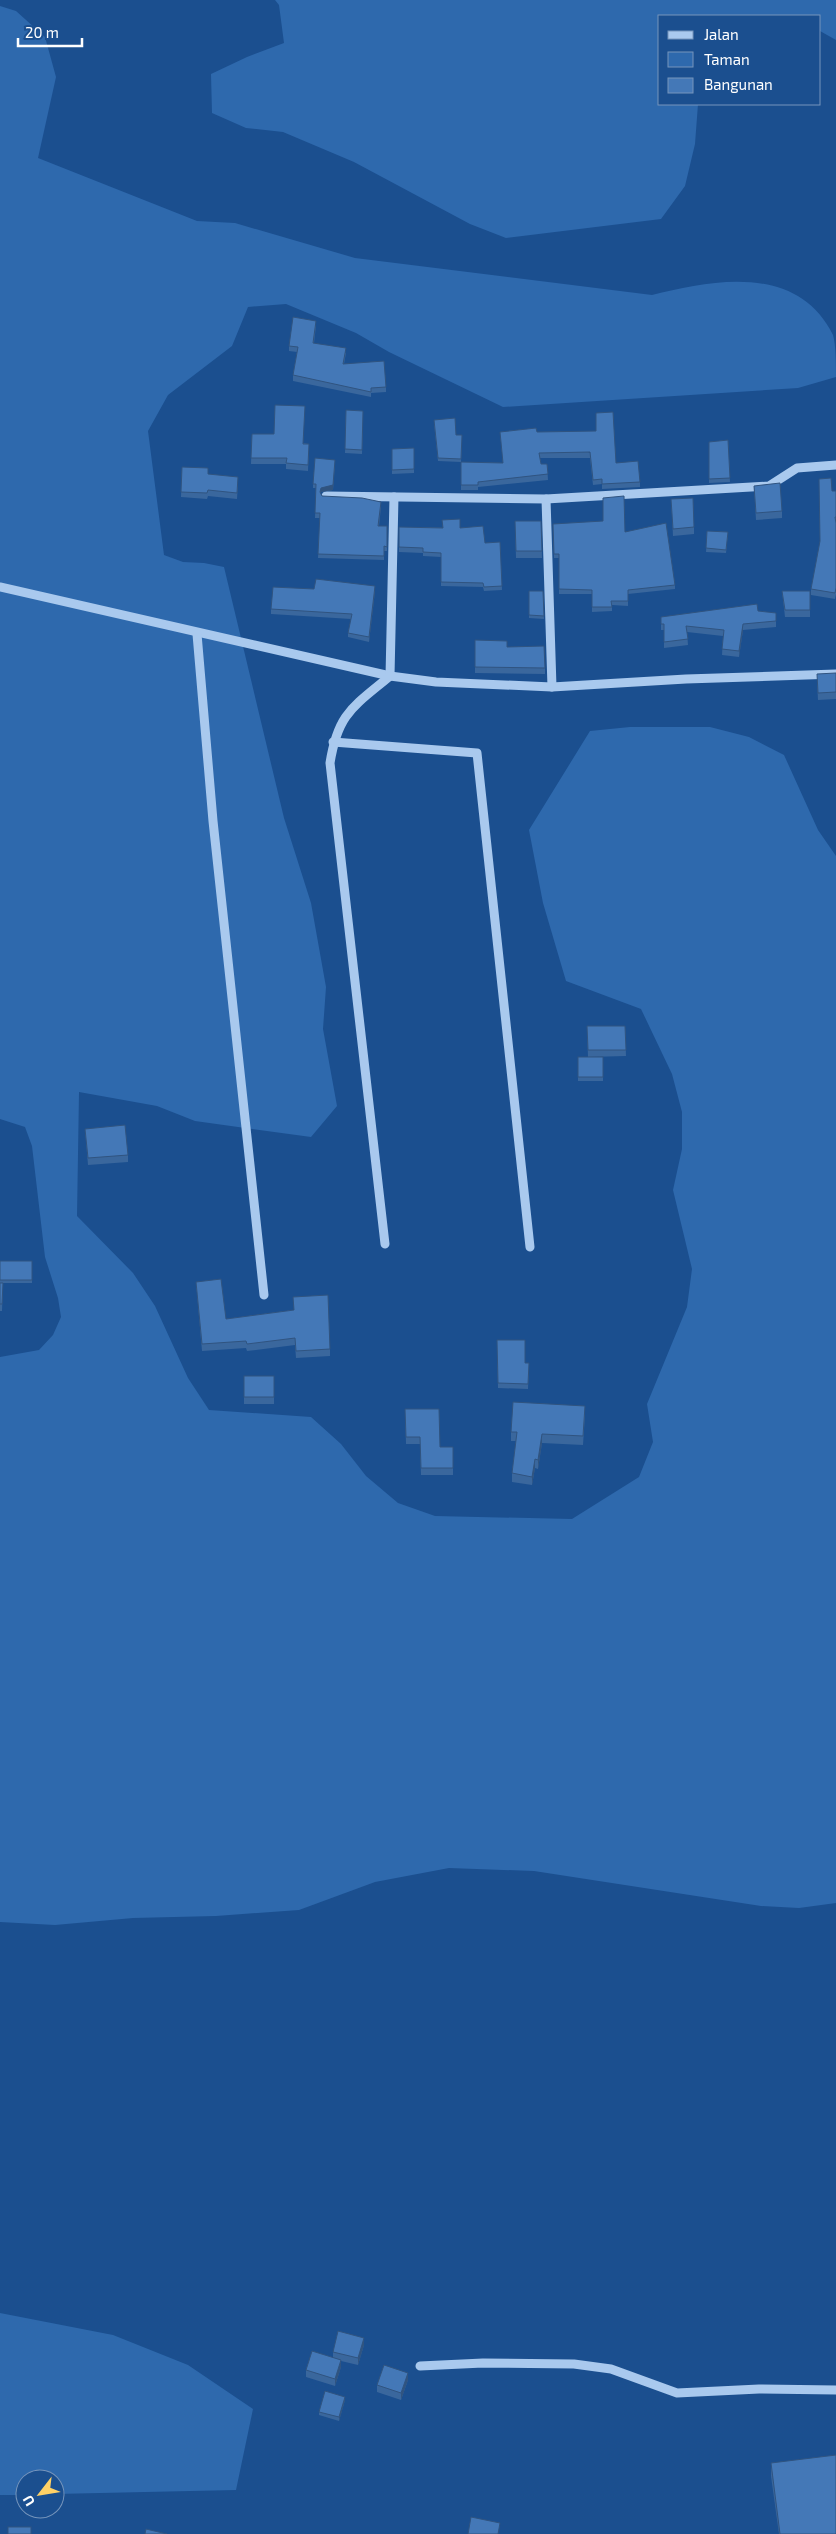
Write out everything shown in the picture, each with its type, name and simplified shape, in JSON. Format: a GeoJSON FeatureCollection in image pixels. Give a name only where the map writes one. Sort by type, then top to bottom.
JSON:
{"type":"FeatureCollection","features":[{"type":"Feature","properties":{"kind":"street"},"geometry":{"type":"LineString","coordinates":[[326,496],[546,499],[769,486],[796,468],[836,465]]}},
{"type":"Feature","properties":{"kind":"street"},"geometry":{"type":"LineString","coordinates":[[384,1244],[330,763],[333,742],[346,713],[390,676],[394,497]]}},
{"type":"Feature","properties":{"kind":"street"},"geometry":{"type":"LineString","coordinates":[[546,499],[552,687]]}},
{"type":"Feature","properties":{"kind":"street"},"geometry":{"type":"LineString","coordinates":[[0,587],[29,592],[197,634],[390,676],[445,683],[552,687],[686,679],[836,674]]}},
{"type":"Feature","properties":{"kind":"street"},"geometry":{"type":"LineString","coordinates":[[197,634],[213,821],[264,1295]]}},
{"type":"Feature","properties":{"kind":"street"},"geometry":{"type":"LineString","coordinates":[[333,742],[477,753],[530,1247]]}},
{"type":"Feature","properties":{"kind":"street"},"geometry":{"type":"LineString","coordinates":[[420,2366],[483,2363],[574,2364],[611,2369],[677,2393],[759,2389],[836,2390]]}},
{"type":"Feature","properties":{"kind":"green space"},"geometry":{"type":"Polygon","coordinates":[[[275,0],[836,0],[836,40],[821,32],[821,15],[658,15],[658,105],[698,105],[695,144],[685,186],[661,219],[506,238],[470,224],[354,162],[283,132],[246,128],[212,113],[211,74],[247,57],[284,43],[279,5],[275,0]]]}},
{"type":"Feature","properties":{"kind":"green space"},"geometry":{"type":"Polygon","coordinates":[[[0,6],[16,11],[45,37],[56,77],[38,158],[197,221],[235,223],[355,258],[652,295],[702,285],[727,282],[753,282],[777,287],[799,297],[818,312],[833,335],[836,377],[798,388],[503,407],[389,352],[356,333],[286,304],[248,307],[232,346],[168,395],[148,431],[164,555],[183,562],[204,563],[224,567],[284,818],[311,903],[326,987],[323,1029],[337,1106],[311,1137],[195,1121],[157,1106],[79,1092],[77,1216],[133,1273],[155,1306],[188,1378],[209,1410],[311,1417],[341,1444],[366,1476],[398,1503],[435,1516],[572,1519],[639,1477],[653,1442],[647,1404],[687,1307],[692,1269],[673,1190],[682,1149],[682,1112],[672,1074],[641,1009],[566,981],[543,903],[529,830],[590,731],[630,727],[710,727],[749,737],[784,755],[818,830],[836,856],[836,1903],[799,1908],[761,1906],[534,1871],[449,1868],[375,1882],[299,1910],[216,1916],[133,1918],[55,1925],[0,1922],[0,1357],[39,1350],[53,1335],[61,1317],[58,1298],[45,1257],[32,1146],[25,1127],[0,1119],[0,6]]]}},
{"type":"Feature","properties":{"kind":"green space"},"geometry":{"type":"Polygon","coordinates":[[[0,2313],[113,2335],[188,2365],[253,2409],[236,2490],[65,2494],[65,2469],[15,2469],[15,2495],[0,2495],[0,2313]]]}},
{"type":"Feature","properties":{"kind":"building"},"geometry":{"type":"Polygon","coordinates":[[[293,317],[316,321],[313,343],[346,348],[343,364],[384,361],[386,387],[371,388],[371,392],[293,375],[298,347],[289,346],[293,317]]]}},
{"type":"Feature","properties":{"kind":"building"},"geometry":{"type":"Polygon","coordinates":[[[275,405],[305,406],[303,444],[309,444],[308,465],[286,463],[287,458],[251,458],[252,434],[274,434],[275,405]]]}},
{"type":"Feature","properties":{"kind":"building"},"geometry":{"type":"Polygon","coordinates":[[[346,410],[363,411],[362,450],[345,449],[346,410]]]}},
{"type":"Feature","properties":{"kind":"building"},"geometry":{"type":"Polygon","coordinates":[[[613,412],[616,463],[638,461],[640,482],[602,484],[602,479],[593,480],[590,452],[539,453],[541,464],[547,464],[548,474],[478,482],[478,485],[461,485],[461,462],[503,463],[500,432],[536,428],[537,432],[596,431],[596,413],[613,412]]]}},
{"type":"Feature","properties":{"kind":"building"},"geometry":{"type":"Polygon","coordinates":[[[455,418],[456,435],[462,435],[461,459],[438,458],[434,420],[455,418]]]}},
{"type":"Feature","properties":{"kind":"building"},"geometry":{"type":"Polygon","coordinates":[[[728,440],[730,478],[709,479],[709,442],[728,440]]]}},
{"type":"Feature","properties":{"kind":"building"},"geometry":{"type":"Polygon","coordinates":[[[414,448],[414,469],[392,470],[392,449],[414,448]]]}},
{"type":"Feature","properties":{"kind":"building"},"geometry":{"type":"Polygon","coordinates":[[[315,458],[335,460],[333,485],[321,488],[322,496],[362,498],[381,502],[378,526],[387,526],[387,547],[384,546],[384,556],[318,554],[320,513],[315,513],[316,484],[313,484],[315,458]]]}},
{"type":"Feature","properties":{"kind":"building"},"geometry":{"type":"Polygon","coordinates":[[[182,467],[208,468],[208,474],[238,477],[237,493],[208,490],[207,493],[181,492],[182,467]]]}},
{"type":"Feature","properties":{"kind":"building"},"geometry":{"type":"Polygon","coordinates":[[[831,478],[832,491],[836,491],[835,593],[811,589],[820,541],[819,479],[831,478]]]}},
{"type":"Feature","properties":{"kind":"building"},"geometry":{"type":"Polygon","coordinates":[[[780,483],[782,511],[756,513],[754,486],[780,483]]]}},
{"type":"Feature","properties":{"kind":"building"},"geometry":{"type":"Polygon","coordinates":[[[624,496],[625,532],[666,523],[675,585],[628,590],[628,601],[611,601],[612,607],[592,607],[592,590],[559,589],[559,554],[554,554],[553,524],[603,521],[603,498],[624,496]]]}},
{"type":"Feature","properties":{"kind":"building"},"geometry":{"type":"Polygon","coordinates":[[[693,498],[694,527],[673,529],[671,499],[693,498]]]}},
{"type":"Feature","properties":{"kind":"building"},"geometry":{"type":"Polygon","coordinates":[[[460,519],[460,528],[483,526],[485,543],[500,542],[502,586],[484,587],[483,583],[441,582],[441,553],[423,552],[423,548],[399,547],[399,527],[443,528],[442,520],[460,519]]]}},
{"type":"Feature","properties":{"kind":"building"},"geometry":{"type":"Polygon","coordinates":[[[515,521],[541,521],[542,551],[516,551],[515,521]]]}},
{"type":"Feature","properties":{"kind":"building"},"geometry":{"type":"Polygon","coordinates":[[[707,531],[728,532],[726,550],[706,548],[707,531]]]}},
{"type":"Feature","properties":{"kind":"building"},"geometry":{"type":"Polygon","coordinates":[[[316,579],[375,586],[369,637],[348,633],[352,614],[271,609],[273,587],[314,589],[316,579]]]}},
{"type":"Feature","properties":{"kind":"building"},"geometry":{"type":"Polygon","coordinates":[[[529,591],[543,591],[544,616],[529,615],[529,591]]]}},
{"type":"Feature","properties":{"kind":"building"},"geometry":{"type":"Polygon","coordinates":[[[782,591],[810,591],[810,610],[785,610],[782,591]]]}},
{"type":"Feature","properties":{"kind":"building"},"geometry":{"type":"Polygon","coordinates":[[[757,604],[758,611],[776,613],[776,621],[743,624],[739,651],[722,649],[724,630],[686,626],[688,639],[664,642],[664,624],[661,624],[661,617],[757,604]]]}},
{"type":"Feature","properties":{"kind":"building"},"geometry":{"type":"Polygon","coordinates":[[[475,640],[507,641],[507,647],[544,646],[545,668],[475,667],[475,640]]]}},
{"type":"Feature","properties":{"kind":"building"},"geometry":{"type":"Polygon","coordinates":[[[836,673],[836,692],[818,693],[817,674],[836,673]]]}},
{"type":"Feature","properties":{"kind":"building"},"geometry":{"type":"Polygon","coordinates":[[[587,1026],[625,1026],[626,1050],[588,1050],[587,1026]]]}},
{"type":"Feature","properties":{"kind":"building"},"geometry":{"type":"Polygon","coordinates":[[[578,1057],[603,1057],[603,1077],[578,1077],[578,1057]]]}},
{"type":"Feature","properties":{"kind":"building"},"geometry":{"type":"Polygon","coordinates":[[[125,1125],[128,1155],[88,1158],[85,1129],[125,1125]]]}},
{"type":"Feature","properties":{"kind":"building"},"geometry":{"type":"Polygon","coordinates":[[[0,1261],[32,1261],[32,1280],[0,1280],[0,1261]]]}},
{"type":"Feature","properties":{"kind":"building"},"geometry":{"type":"Polygon","coordinates":[[[221,1279],[226,1319],[294,1310],[293,1297],[328,1295],[330,1349],[296,1351],[295,1338],[247,1344],[246,1341],[202,1344],[196,1282],[221,1279]]]}},
{"type":"Feature","properties":{"kind":"building"},"geometry":{"type":"Polygon","coordinates":[[[0,1283],[3,1283],[2,1304],[0,1304],[0,1283]]]}},
{"type":"Feature","properties":{"kind":"building"},"geometry":{"type":"Polygon","coordinates":[[[497,1340],[525,1340],[525,1363],[529,1363],[528,1384],[498,1383],[497,1340]]]}},
{"type":"Feature","properties":{"kind":"building"},"geometry":{"type":"Polygon","coordinates":[[[244,1376],[274,1376],[274,1397],[244,1397],[244,1376]]]}},
{"type":"Feature","properties":{"kind":"building"},"geometry":{"type":"Polygon","coordinates":[[[513,1402],[585,1406],[583,1436],[542,1434],[538,1460],[535,1459],[532,1477],[512,1473],[517,1432],[511,1432],[513,1402]]]}},
{"type":"Feature","properties":{"kind":"building"},"geometry":{"type":"Polygon","coordinates":[[[405,1409],[439,1409],[440,1447],[453,1447],[453,1468],[421,1468],[420,1437],[406,1437],[405,1409]]]}},
{"type":"Feature","properties":{"kind":"building"},"geometry":{"type":"Polygon","coordinates":[[[338,2331],[364,2338],[358,2358],[333,2352],[338,2331]]]}},
{"type":"Feature","properties":{"kind":"building"},"geometry":{"type":"Polygon","coordinates":[[[312,2351],[341,2360],[335,2379],[306,2370],[312,2351]]]}},
{"type":"Feature","properties":{"kind":"building"},"geometry":{"type":"Polygon","coordinates":[[[384,2365],[408,2373],[401,2393],[377,2385],[384,2365]]]}},
{"type":"Feature","properties":{"kind":"building"},"geometry":{"type":"Polygon","coordinates":[[[325,2391],[345,2397],[339,2417],[319,2412],[325,2391]]]}},
{"type":"Feature","properties":{"kind":"building"},"geometry":{"type":"Polygon","coordinates":[[[836,2455],[836,2534],[780,2534],[771,2463],[836,2455]]]}},
{"type":"Feature","properties":{"kind":"building"},"geometry":{"type":"Polygon","coordinates":[[[471,2517],[500,2523],[498,2534],[468,2534],[471,2517]]]}},
{"type":"Feature","properties":{"kind":"building"},"geometry":{"type":"Polygon","coordinates":[[[8,2527],[31,2527],[31,2534],[8,2534],[8,2527]]]}},
{"type":"Feature","properties":{"kind":"building"},"geometry":{"type":"Polygon","coordinates":[[[146,2529],[167,2534],[145,2534],[146,2529]]]}}]}
